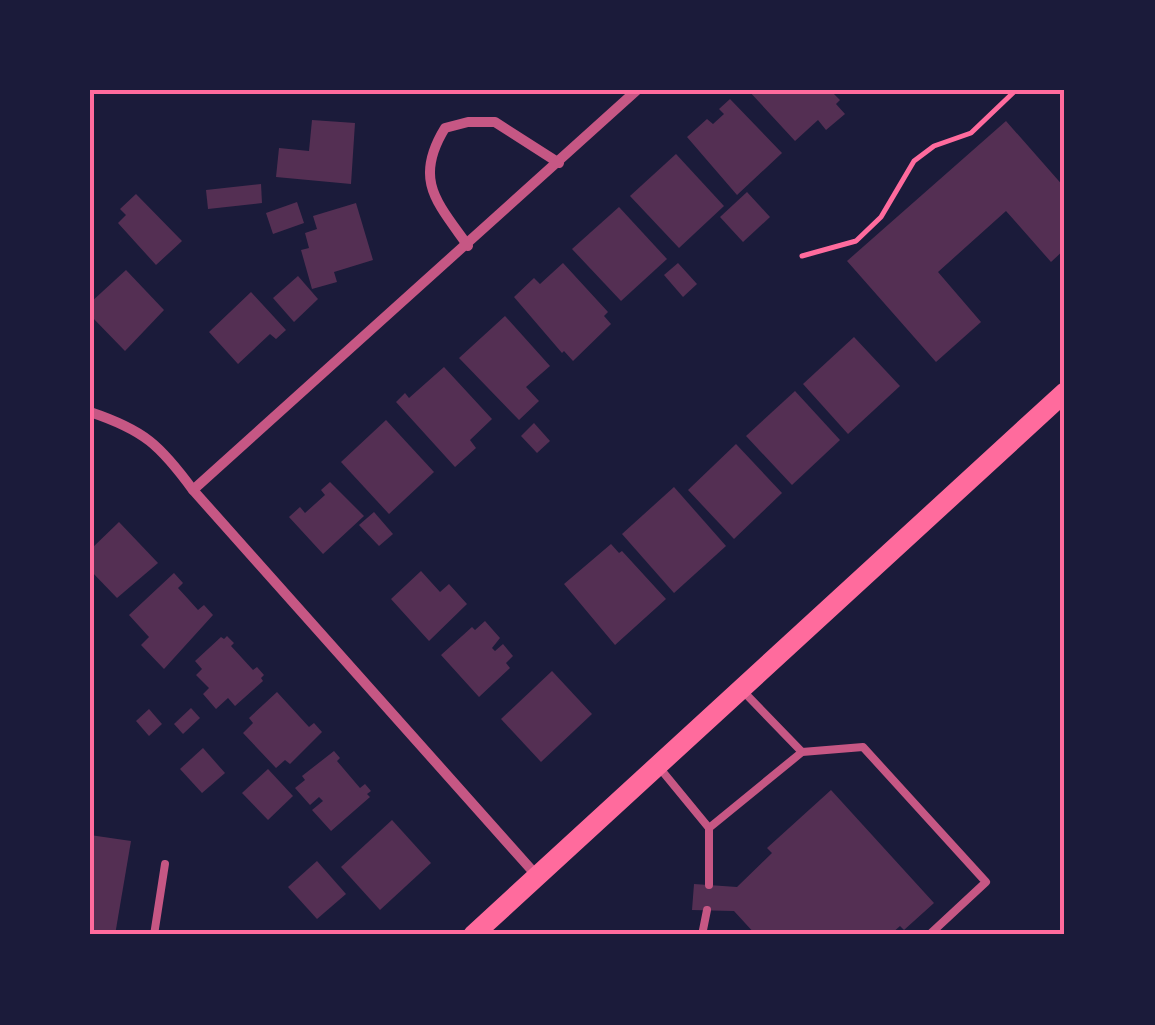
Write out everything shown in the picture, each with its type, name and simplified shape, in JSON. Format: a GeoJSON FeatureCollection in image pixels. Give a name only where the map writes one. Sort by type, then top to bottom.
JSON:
{"type":"FeatureCollection","features":[{"type":"Feature","properties":{"kind":"main road"},"geometry":{"type":"LineString","coordinates":[[474,935],[1065,392]]}},
{"type":"Feature","properties":{"kind":"street"},"geometry":{"type":"LineString","coordinates":[[193,490],[637,90]]}},
{"type":"Feature","properties":{"kind":"street"},"geometry":{"type":"LineString","coordinates":[[468,246],[432,194],[430,152],[446,128],[468,122],[496,122],[559,162]]}},
{"type":"Feature","properties":{"kind":"street"},"geometry":{"type":"LineString","coordinates":[[90,412],[122,422],[154,442],[537,876]]}},
{"type":"Feature","properties":{"kind":"lane"},"geometry":{"type":"LineString","coordinates":[[742,689],[802,752]]}},
{"type":"Feature","properties":{"kind":"lane"},"geometry":{"type":"LineString","coordinates":[[709,828],[802,752],[863,747],[986,882],[928,935]]}},
{"type":"Feature","properties":{"kind":"lane"},"geometry":{"type":"LineString","coordinates":[[658,766],[709,828],[708,885]]}},
{"type":"Feature","properties":{"kind":"lane"},"geometry":{"type":"LineString","coordinates":[[154,935],[165,864]]}},
{"type":"Feature","properties":{"kind":"lane"},"geometry":{"type":"LineString","coordinates":[[702,935],[707,910]]}},
{"type":"Feature","properties":{"kind":"path"},"geometry":{"type":"LineString","coordinates":[[802,256],[856,241],[881,218],[914,162],[934,146],[971,133],[1016,90]]}},
{"type":"Feature","properties":{"kind":"building"},"geometry":{"type":"Polygon","coordinates":[[[748,90],[830,90],[840,100],[836,104],[845,114],[826,130],[818,120],[795,141],[748,90]]]}},
{"type":"Feature","properties":{"kind":"building"},"geometry":{"type":"Polygon","coordinates":[[[730,99],[782,153],[737,195],[687,137],[707,119],[713,124],[724,114],[719,109],[730,99]]]}},
{"type":"Feature","properties":{"kind":"building"},"geometry":{"type":"Polygon","coordinates":[[[312,120],[355,123],[351,184],[276,177],[279,148],[309,151],[312,120]]]}},
{"type":"Feature","properties":{"kind":"building"},"geometry":{"type":"Polygon","coordinates":[[[1006,121],[1065,188],[1065,249],[1051,262],[1006,211],[938,272],[981,322],[936,362],[847,261],[1006,121]]]}},
{"type":"Feature","properties":{"kind":"building"},"geometry":{"type":"Polygon","coordinates":[[[676,154],[724,206],[679,248],[630,196],[676,154]]]}},
{"type":"Feature","properties":{"kind":"building"},"geometry":{"type":"Polygon","coordinates":[[[261,184],[262,203],[208,209],[206,190],[261,184]]]}},
{"type":"Feature","properties":{"kind":"building"},"geometry":{"type":"Polygon","coordinates":[[[747,192],[770,217],[743,242],[720,217],[747,192]]]}},
{"type":"Feature","properties":{"kind":"building"},"geometry":{"type":"Polygon","coordinates":[[[136,194],[182,241],[156,265],[118,223],[126,215],[120,209],[136,194]]]}},
{"type":"Feature","properties":{"kind":"building"},"geometry":{"type":"Polygon","coordinates":[[[297,202],[304,223],[273,234],[266,213],[297,202]]]}},
{"type":"Feature","properties":{"kind":"building"},"geometry":{"type":"Polygon","coordinates":[[[356,203],[373,260],[334,272],[337,282],[312,289],[301,250],[309,248],[305,233],[317,229],[313,216],[356,203]]]}},
{"type":"Feature","properties":{"kind":"building"},"geometry":{"type":"Polygon","coordinates":[[[619,207],[667,259],[621,301],[572,249],[619,207]]]}},
{"type":"Feature","properties":{"kind":"building"},"geometry":{"type":"Polygon","coordinates":[[[563,263],[608,312],[604,316],[611,324],[573,361],[514,297],[534,278],[540,284],[563,263]]]}},
{"type":"Feature","properties":{"kind":"building"},"geometry":{"type":"Polygon","coordinates":[[[678,263],[697,284],[683,297],[664,275],[678,263]]]}},
{"type":"Feature","properties":{"kind":"building"},"geometry":{"type":"Polygon","coordinates":[[[126,270],[164,310],[125,351],[90,315],[90,303],[126,270]]]}},
{"type":"Feature","properties":{"kind":"building"},"geometry":{"type":"Polygon","coordinates":[[[298,276],[318,299],[294,322],[273,298],[298,276]]]}},
{"type":"Feature","properties":{"kind":"building"},"geometry":{"type":"Polygon","coordinates":[[[251,292],[286,330],[276,339],[270,334],[238,364],[209,332],[251,292]]]}},
{"type":"Feature","properties":{"kind":"building"},"geometry":{"type":"Polygon","coordinates":[[[505,316],[550,366],[526,387],[539,401],[519,420],[459,358],[505,316]]]}},
{"type":"Feature","properties":{"kind":"building"},"geometry":{"type":"Polygon","coordinates":[[[854,337],[900,386],[848,434],[803,384],[854,337]]]}},
{"type":"Feature","properties":{"kind":"building"},"geometry":{"type":"Polygon","coordinates":[[[444,367],[492,419],[470,440],[476,448],[455,467],[396,402],[405,393],[409,398],[444,367]]]}},
{"type":"Feature","properties":{"kind":"building"},"geometry":{"type":"Polygon","coordinates":[[[795,391],[840,440],[792,485],[746,436],[795,391]]]}},
{"type":"Feature","properties":{"kind":"building"},"geometry":{"type":"Polygon","coordinates":[[[386,420],[434,472],[389,514],[341,462],[386,420]]]}},
{"type":"Feature","properties":{"kind":"building"},"geometry":{"type":"Polygon","coordinates":[[[534,423],[550,441],[537,453],[521,436],[534,423]]]}},
{"type":"Feature","properties":{"kind":"building"},"geometry":{"type":"Polygon","coordinates":[[[736,444],[782,493],[734,539],[688,490],[736,444]]]}},
{"type":"Feature","properties":{"kind":"building"},"geometry":{"type":"Polygon","coordinates":[[[330,482],[364,516],[323,554],[289,517],[300,507],[305,513],[325,495],[321,490],[330,482]]]}},
{"type":"Feature","properties":{"kind":"building"},"geometry":{"type":"Polygon","coordinates":[[[674,487],[726,546],[674,593],[622,534],[674,487]]]}},
{"type":"Feature","properties":{"kind":"building"},"geometry":{"type":"Polygon","coordinates":[[[374,512],[393,534],[379,546],[359,525],[374,512]]]}},
{"type":"Feature","properties":{"kind":"building"},"geometry":{"type":"Polygon","coordinates":[[[119,522],[158,563],[117,598],[90,570],[90,550],[119,522]]]}},
{"type":"Feature","properties":{"kind":"building"},"geometry":{"type":"Polygon","coordinates":[[[611,544],[666,599],[615,645],[564,584],[611,544]]]}},
{"type":"Feature","properties":{"kind":"building"},"geometry":{"type":"Polygon","coordinates":[[[421,571],[440,592],[449,584],[467,604],[429,641],[391,599],[421,571]]]}},
{"type":"Feature","properties":{"kind":"building"},"geometry":{"type":"Polygon","coordinates":[[[174,573],[183,583],[178,588],[198,610],[204,605],[213,615],[164,669],[141,645],[149,637],[129,615],[174,573]]]}},
{"type":"Feature","properties":{"kind":"building"},"geometry":{"type":"Polygon","coordinates":[[[485,621],[500,638],[492,648],[495,651],[503,644],[513,656],[506,663],[510,668],[479,697],[441,655],[472,627],[475,630],[485,621]]]}},
{"type":"Feature","properties":{"kind":"building"},"geometry":{"type":"Polygon","coordinates":[[[227,636],[253,670],[257,667],[264,675],[263,681],[235,706],[228,698],[216,709],[203,694],[209,688],[196,675],[202,669],[195,661],[227,636]]]}},
{"type":"Feature","properties":{"kind":"building"},"geometry":{"type":"Polygon","coordinates":[[[552,671],[592,714],[541,762],[501,719],[552,671]]]}},
{"type":"Feature","properties":{"kind":"building"},"geometry":{"type":"Polygon","coordinates":[[[277,692],[309,727],[314,723],[322,732],[290,764],[285,760],[276,768],[243,733],[253,723],[249,718],[277,692]]]}},
{"type":"Feature","properties":{"kind":"building"},"geometry":{"type":"Polygon","coordinates":[[[191,708],[200,718],[183,734],[174,724],[191,708]]]}},
{"type":"Feature","properties":{"kind":"building"},"geometry":{"type":"Polygon","coordinates":[[[149,709],[162,724],[149,736],[136,721],[149,709]]]}},
{"type":"Feature","properties":{"kind":"building"},"geometry":{"type":"Polygon","coordinates":[[[203,748],[225,773],[202,793],[180,769],[203,748]]]}},
{"type":"Feature","properties":{"kind":"building"},"geometry":{"type":"Polygon","coordinates":[[[334,751],[340,758],[337,761],[360,788],[365,784],[371,791],[367,794],[370,797],[331,831],[312,810],[323,801],[319,797],[310,805],[295,788],[305,780],[302,776],[334,751]]]}},
{"type":"Feature","properties":{"kind":"building"},"geometry":{"type":"Polygon","coordinates":[[[268,769],[293,796],[268,820],[242,793],[268,769]]]}},
{"type":"Feature","properties":{"kind":"building"},"geometry":{"type":"Polygon","coordinates":[[[831,790],[934,903],[904,930],[900,926],[890,935],[756,935],[734,911],[692,910],[694,884],[737,887],[772,853],[767,848],[831,790]]]}},
{"type":"Feature","properties":{"kind":"building"},"geometry":{"type":"Polygon","coordinates":[[[392,820],[431,863],[380,910],[341,867],[392,820]]]}},
{"type":"Feature","properties":{"kind":"building"},"geometry":{"type":"Polygon","coordinates":[[[90,835],[131,841],[115,935],[90,935],[90,835]]]}},
{"type":"Feature","properties":{"kind":"building"},"geometry":{"type":"Polygon","coordinates":[[[317,861],[346,894],[317,919],[288,887],[317,861]]]}}]}
